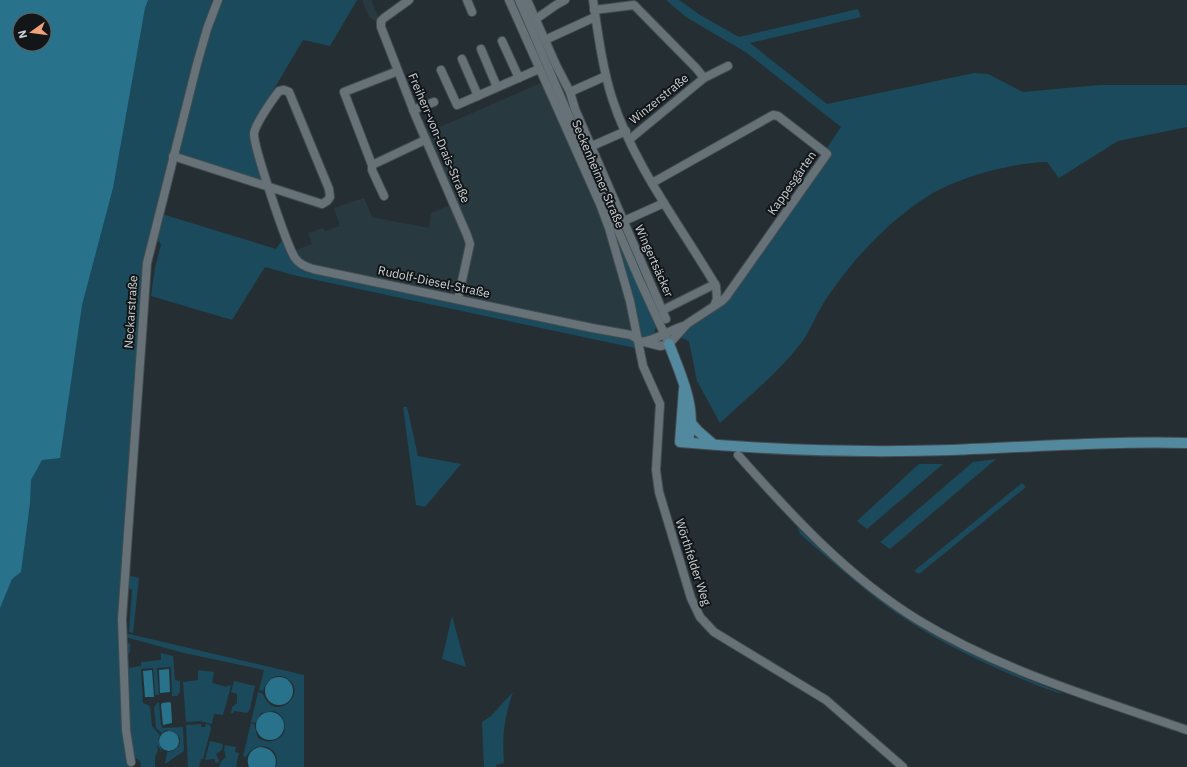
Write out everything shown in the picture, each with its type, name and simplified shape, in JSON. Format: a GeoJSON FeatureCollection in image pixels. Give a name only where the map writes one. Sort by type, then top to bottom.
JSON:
{"type":"FeatureCollection","features":[{"type":"Feature","properties":{"kind":"main road"},"geometry":{"type":"LineString","coordinates":[[669,344],[690,406],[691,433],[684,442]]}},
{"type":"Feature","properties":{"kind":"main road"},"geometry":{"type":"LineString","coordinates":[[684,389],[684,442]]}},
{"type":"Feature","properties":{"kind":"main road"},"geometry":{"type":"LineString","coordinates":[[691,423],[713,444]]}},
{"type":"Feature","properties":{"kind":"main road"},"geometry":{"type":"LineString","coordinates":[[684,442],[802,450],[868,451],[951,450],[1126,442],[1187,443]]}},
{"type":"Feature","properties":{"kind":"street","name":"Neckarstraße"},"geometry":{"type":"LineString","coordinates":[[131,762],[126,743],[122,619],[146,269],[173,156],[207,29],[218,0]]}},
{"type":"Feature","properties":{"kind":"street","name":"Freiherr-von-Drais-Straße"},"geometry":{"type":"LineString","coordinates":[[409,0],[384,18],[381,24],[425,140],[470,244],[458,299]]}},
{"type":"Feature","properties":{"kind":"street"},"geometry":{"type":"LineString","coordinates":[[467,0],[472,12]]}},
{"type":"Feature","properties":{"kind":"street","name":"Seckenheimer Straße"},"geometry":{"type":"LineString","coordinates":[[509,0],[600,204],[609,228],[630,301],[636,339]]}},
{"type":"Feature","properties":{"kind":"street"},"geometry":{"type":"LineString","coordinates":[[519,0],[651,307],[669,344]]}},
{"type":"Feature","properties":{"kind":"street","name":"Wingertsäcker"},"geometry":{"type":"LineString","coordinates":[[527,0],[570,92],[575,109],[666,319]]}},
{"type":"Feature","properties":{"kind":"street"},"geometry":{"type":"LineString","coordinates":[[536,20],[556,5],[566,0]]}},
{"type":"Feature","properties":{"kind":"street"},"geometry":{"type":"LineString","coordinates":[[592,0],[606,76],[612,99],[652,183],[715,285],[717,299],[714,306]]}},
{"type":"Feature","properties":{"kind":"street","name":"Winzerstraße"},"geometry":{"type":"LineString","coordinates":[[595,14],[634,5],[682,52],[704,78]]}},
{"type":"Feature","properties":{"kind":"street"},"geometry":{"type":"LineString","coordinates":[[545,40],[595,14]]}},
{"type":"Feature","properties":{"kind":"street"},"geometry":{"type":"LineString","coordinates":[[502,40],[519,78]]}},
{"type":"Feature","properties":{"kind":"street"},"geometry":{"type":"LineString","coordinates":[[481,49],[498,87]]}},
{"type":"Feature","properties":{"kind":"street"},"geometry":{"type":"LineString","coordinates":[[462,59],[478,96]]}},
{"type":"Feature","properties":{"kind":"street","name":"Winzerstraße"},"geometry":{"type":"LineString","coordinates":[[628,135],[704,78],[728,66]]}},
{"type":"Feature","properties":{"kind":"street"},"geometry":{"type":"LineString","coordinates":[[441,70],[457,105],[539,69]]}},
{"type":"Feature","properties":{"kind":"street"},"geometry":{"type":"LineString","coordinates":[[384,196],[372,170],[372,165],[344,92],[398,71]]}},
{"type":"Feature","properties":{"kind":"street"},"geometry":{"type":"LineString","coordinates":[[570,92],[606,76]]}},
{"type":"Feature","properties":{"kind":"street","name":"Rudolf-Diesel-Straße"},"geometry":{"type":"LineString","coordinates":[[268,186],[322,204],[330,197],[329,189],[289,92],[284,90],[279,91],[274,96],[254,133],[268,186],[292,253],[300,264],[313,269],[631,335],[636,339],[660,346],[669,344]]}},
{"type":"Feature","properties":{"kind":"street"},"geometry":{"type":"LineString","coordinates":[[413,110],[434,102]]}},
{"type":"Feature","properties":{"kind":"street","name":"Kappesgärten"},"geometry":{"type":"LineString","coordinates":[[652,183],[773,115],[778,116],[827,154],[722,301],[688,324],[665,334]]}},
{"type":"Feature","properties":{"kind":"street"},"geometry":{"type":"LineString","coordinates":[[592,146],[628,135]]}},
{"type":"Feature","properties":{"kind":"street"},"geometry":{"type":"LineString","coordinates":[[372,165],[425,140]]}},
{"type":"Feature","properties":{"kind":"street"},"geometry":{"type":"LineString","coordinates":[[173,156],[268,186]]}},
{"type":"Feature","properties":{"kind":"street","name":"Wingertsäcker"},"geometry":{"type":"LineString","coordinates":[[624,221],[664,203]]}},
{"type":"Feature","properties":{"kind":"street","name":"Wingertsäcker"},"geometry":{"type":"LineString","coordinates":[[663,310],[715,285],[725,288],[733,287]]}},
{"type":"Feature","properties":{"kind":"street","name":"Kappesgärten"},"geometry":{"type":"LineString","coordinates":[[669,344],[688,324]]}},
{"type":"Feature","properties":{"kind":"street"},"geometry":{"type":"LineString","coordinates":[[645,341],[660,338],[665,334]]}},
{"type":"Feature","properties":{"kind":"street","name":"Wörthfelder Weg"},"geometry":{"type":"LineString","coordinates":[[636,339],[639,344],[646,374],[658,398],[660,416],[656,458],[659,492],[677,556],[691,598],[704,622],[714,632],[826,700],[902,767]]}},
{"type":"Feature","properties":{"kind":"street"},"geometry":{"type":"LineString","coordinates":[[738,455],[799,522],[831,553],[861,579],[918,620],[989,658],[1034,677],[1187,730]]}},
{"type":"Feature","properties":{"kind":"shaded area"},"geometry":{"type":"Polygon","coordinates":[[[0,0],[148,0],[145,8],[113,188],[82,305],[60,458],[42,460],[31,480],[30,503],[21,572],[12,579],[0,608],[0,0]]]}},
{"type":"Feature","properties":{"kind":"shaded area"},"geometry":{"type":"Polygon","coordinates":[[[52,0],[212,0],[144,263],[120,619],[125,748],[131,767],[0,767],[0,373],[45,52],[52,52],[52,12],[50,12],[52,0]]]}},
{"type":"Feature","properties":{"kind":"shaded area"},"geometry":{"type":"Polygon","coordinates":[[[221,0],[357,0],[330,46],[303,40],[252,126],[250,133],[264,175],[263,179],[260,180],[176,157],[207,41],[221,0]]]}},
{"type":"Feature","properties":{"kind":"shaded area"},"geometry":{"type":"Polygon","coordinates":[[[362,0],[371,0],[379,18],[377,23],[369,17],[362,0]]]}},
{"type":"Feature","properties":{"kind":"shaded area"},"geometry":{"type":"Polygon","coordinates":[[[666,0],[679,0],[700,15],[739,37],[858,9],[861,17],[750,43],[827,104],[974,73],[988,74],[1023,92],[1100,85],[1187,85],[1187,127],[1118,141],[1059,178],[1047,162],[1018,165],[970,177],[928,196],[898,218],[870,244],[833,289],[820,308],[804,339],[795,351],[764,383],[720,423],[697,381],[689,341],[679,337],[682,332],[723,303],[841,127],[747,53],[686,17],[666,0]]]}},
{"type":"Feature","properties":{"kind":"shaded area"},"geometry":{"type":"Polygon","coordinates":[[[543,82],[572,140],[633,300],[634,341],[318,273],[290,252],[312,244],[308,233],[323,228],[325,231],[340,226],[334,208],[364,198],[372,217],[429,228],[431,213],[455,203],[426,133],[543,82]]]}},
{"type":"Feature","properties":{"kind":"shaded area"},"geometry":{"type":"Polygon","coordinates":[[[605,206],[656,327],[653,337],[639,338],[633,300],[605,206]]]}},
{"type":"Feature","properties":{"kind":"shaded area"},"geometry":{"type":"Polygon","coordinates":[[[162,214],[276,249],[284,237],[298,264],[402,290],[634,341],[635,348],[293,275],[265,267],[232,320],[151,296],[155,267],[161,245],[160,242],[156,241],[162,214]]]}},
{"type":"Feature","properties":{"kind":"shaded area"},"geometry":{"type":"Polygon","coordinates":[[[403,407],[407,407],[418,456],[461,464],[425,507],[416,505],[403,407]]]}},
{"type":"Feature","properties":{"kind":"shaded area"},"geometry":{"type":"Polygon","coordinates":[[[996,459],[890,549],[880,542],[973,462],[996,459]]]}},
{"type":"Feature","properties":{"kind":"shaded area"},"geometry":{"type":"Polygon","coordinates":[[[919,464],[943,464],[867,529],[857,521],[919,464]]]}},
{"type":"Feature","properties":{"kind":"shaded area"},"geometry":{"type":"Polygon","coordinates":[[[1022,483],[1026,487],[919,574],[914,571],[1022,483]]]}},
{"type":"Feature","properties":{"kind":"shaded area"},"geometry":{"type":"Polygon","coordinates":[[[797,527],[859,581],[925,628],[973,655],[1062,693],[1058,693],[1014,676],[970,656],[929,634],[877,599],[800,534],[797,527]]]}},
{"type":"Feature","properties":{"kind":"shaded area"},"geometry":{"type":"Polygon","coordinates":[[[127,575],[139,578],[133,633],[129,632],[132,590],[126,588],[127,575]]]}},
{"type":"Feature","properties":{"kind":"shaded area"},"geometry":{"type":"Polygon","coordinates":[[[452,616],[466,667],[442,659],[452,616]]]}},
{"type":"Feature","properties":{"kind":"shaded area"},"geometry":{"type":"Polygon","coordinates":[[[125,633],[304,675],[304,767],[276,767],[277,760],[275,754],[267,747],[261,746],[250,751],[246,757],[243,756],[251,723],[254,724],[258,738],[265,741],[275,740],[284,733],[284,720],[274,711],[261,713],[255,723],[251,722],[258,692],[263,694],[268,703],[275,707],[288,703],[293,697],[295,690],[293,684],[286,678],[278,676],[272,678],[266,684],[263,691],[259,690],[264,670],[184,653],[125,637],[125,633]]]}},
{"type":"Feature","properties":{"kind":"shaded area"},"geometry":{"type":"Polygon","coordinates":[[[125,640],[130,644],[130,652],[128,654],[129,668],[141,666],[141,662],[161,660],[161,653],[173,656],[175,680],[180,681],[180,692],[177,696],[172,696],[171,667],[157,668],[159,695],[155,695],[153,668],[141,669],[143,703],[150,706],[152,726],[160,735],[159,742],[162,752],[157,745],[158,750],[155,757],[155,767],[141,767],[140,761],[133,756],[131,748],[125,640]]]}},
{"type":"Feature","properties":{"kind":"shaded area"},"geometry":{"type":"Polygon","coordinates":[[[169,669],[170,692],[160,693],[159,670],[169,669]]]}},
{"type":"Feature","properties":{"kind":"shaded area"},"geometry":{"type":"Polygon","coordinates":[[[152,670],[154,697],[145,697],[143,671],[152,670]]]}},
{"type":"Feature","properties":{"kind":"shaded area"},"geometry":{"type":"Polygon","coordinates":[[[198,670],[214,672],[212,683],[227,687],[228,685],[231,686],[223,715],[214,714],[212,724],[200,721],[186,722],[183,682],[198,680],[198,670]]]}},
{"type":"Feature","properties":{"kind":"shaded area"},"geometry":{"type":"Polygon","coordinates":[[[279,677],[285,678],[289,681],[292,685],[292,697],[289,701],[285,704],[279,705],[273,704],[269,701],[266,697],[265,691],[266,685],[269,681],[273,678],[279,677]]]}},
{"type":"Feature","properties":{"kind":"shaded area"},"geometry":{"type":"Polygon","coordinates":[[[234,681],[255,686],[250,709],[247,713],[234,711],[231,713],[232,707],[237,703],[237,694],[231,692],[234,681]]]}},
{"type":"Feature","properties":{"kind":"shaded area"},"geometry":{"type":"Polygon","coordinates":[[[513,692],[504,727],[504,763],[496,765],[497,767],[484,767],[482,722],[491,716],[513,692]]]}},
{"type":"Feature","properties":{"kind":"shaded area"},"geometry":{"type":"Polygon","coordinates":[[[159,702],[161,725],[163,728],[183,727],[184,751],[165,764],[167,752],[173,751],[179,746],[180,738],[174,732],[166,730],[162,733],[156,728],[154,707],[159,702]]]}},
{"type":"Feature","properties":{"kind":"shaded area"},"geometry":{"type":"Polygon","coordinates":[[[170,702],[172,723],[163,725],[161,705],[162,703],[170,702]]]}},
{"type":"Feature","properties":{"kind":"shaded area"},"geometry":{"type":"Polygon","coordinates":[[[270,712],[276,713],[280,716],[283,720],[283,732],[280,736],[276,739],[270,740],[264,739],[260,736],[257,732],[256,726],[257,720],[260,716],[264,713],[270,712]]]}},
{"type":"Feature","properties":{"kind":"shaded area"},"geometry":{"type":"Polygon","coordinates":[[[201,724],[201,727],[205,727],[206,724],[210,725],[211,729],[203,759],[201,759],[199,767],[188,767],[186,725],[201,724]]]}},
{"type":"Feature","properties":{"kind":"shaded area"},"geometry":{"type":"Polygon","coordinates":[[[169,731],[176,734],[179,741],[176,748],[169,751],[162,748],[159,741],[162,734],[169,731]]]}},
{"type":"Feature","properties":{"kind":"shaded area"},"geometry":{"type":"Polygon","coordinates":[[[210,741],[223,744],[222,750],[216,754],[219,761],[218,763],[215,762],[215,759],[205,760],[210,741]]]}},
{"type":"Feature","properties":{"kind":"shaded area"},"geometry":{"type":"Polygon","coordinates":[[[225,745],[236,747],[235,752],[239,753],[236,767],[219,767],[221,761],[226,757],[224,750],[225,745]]]}},
{"type":"Feature","properties":{"kind":"shaded area"},"geometry":{"type":"Polygon","coordinates":[[[260,747],[268,749],[273,753],[276,759],[275,767],[249,767],[248,757],[254,750],[260,747]]]}}]}
